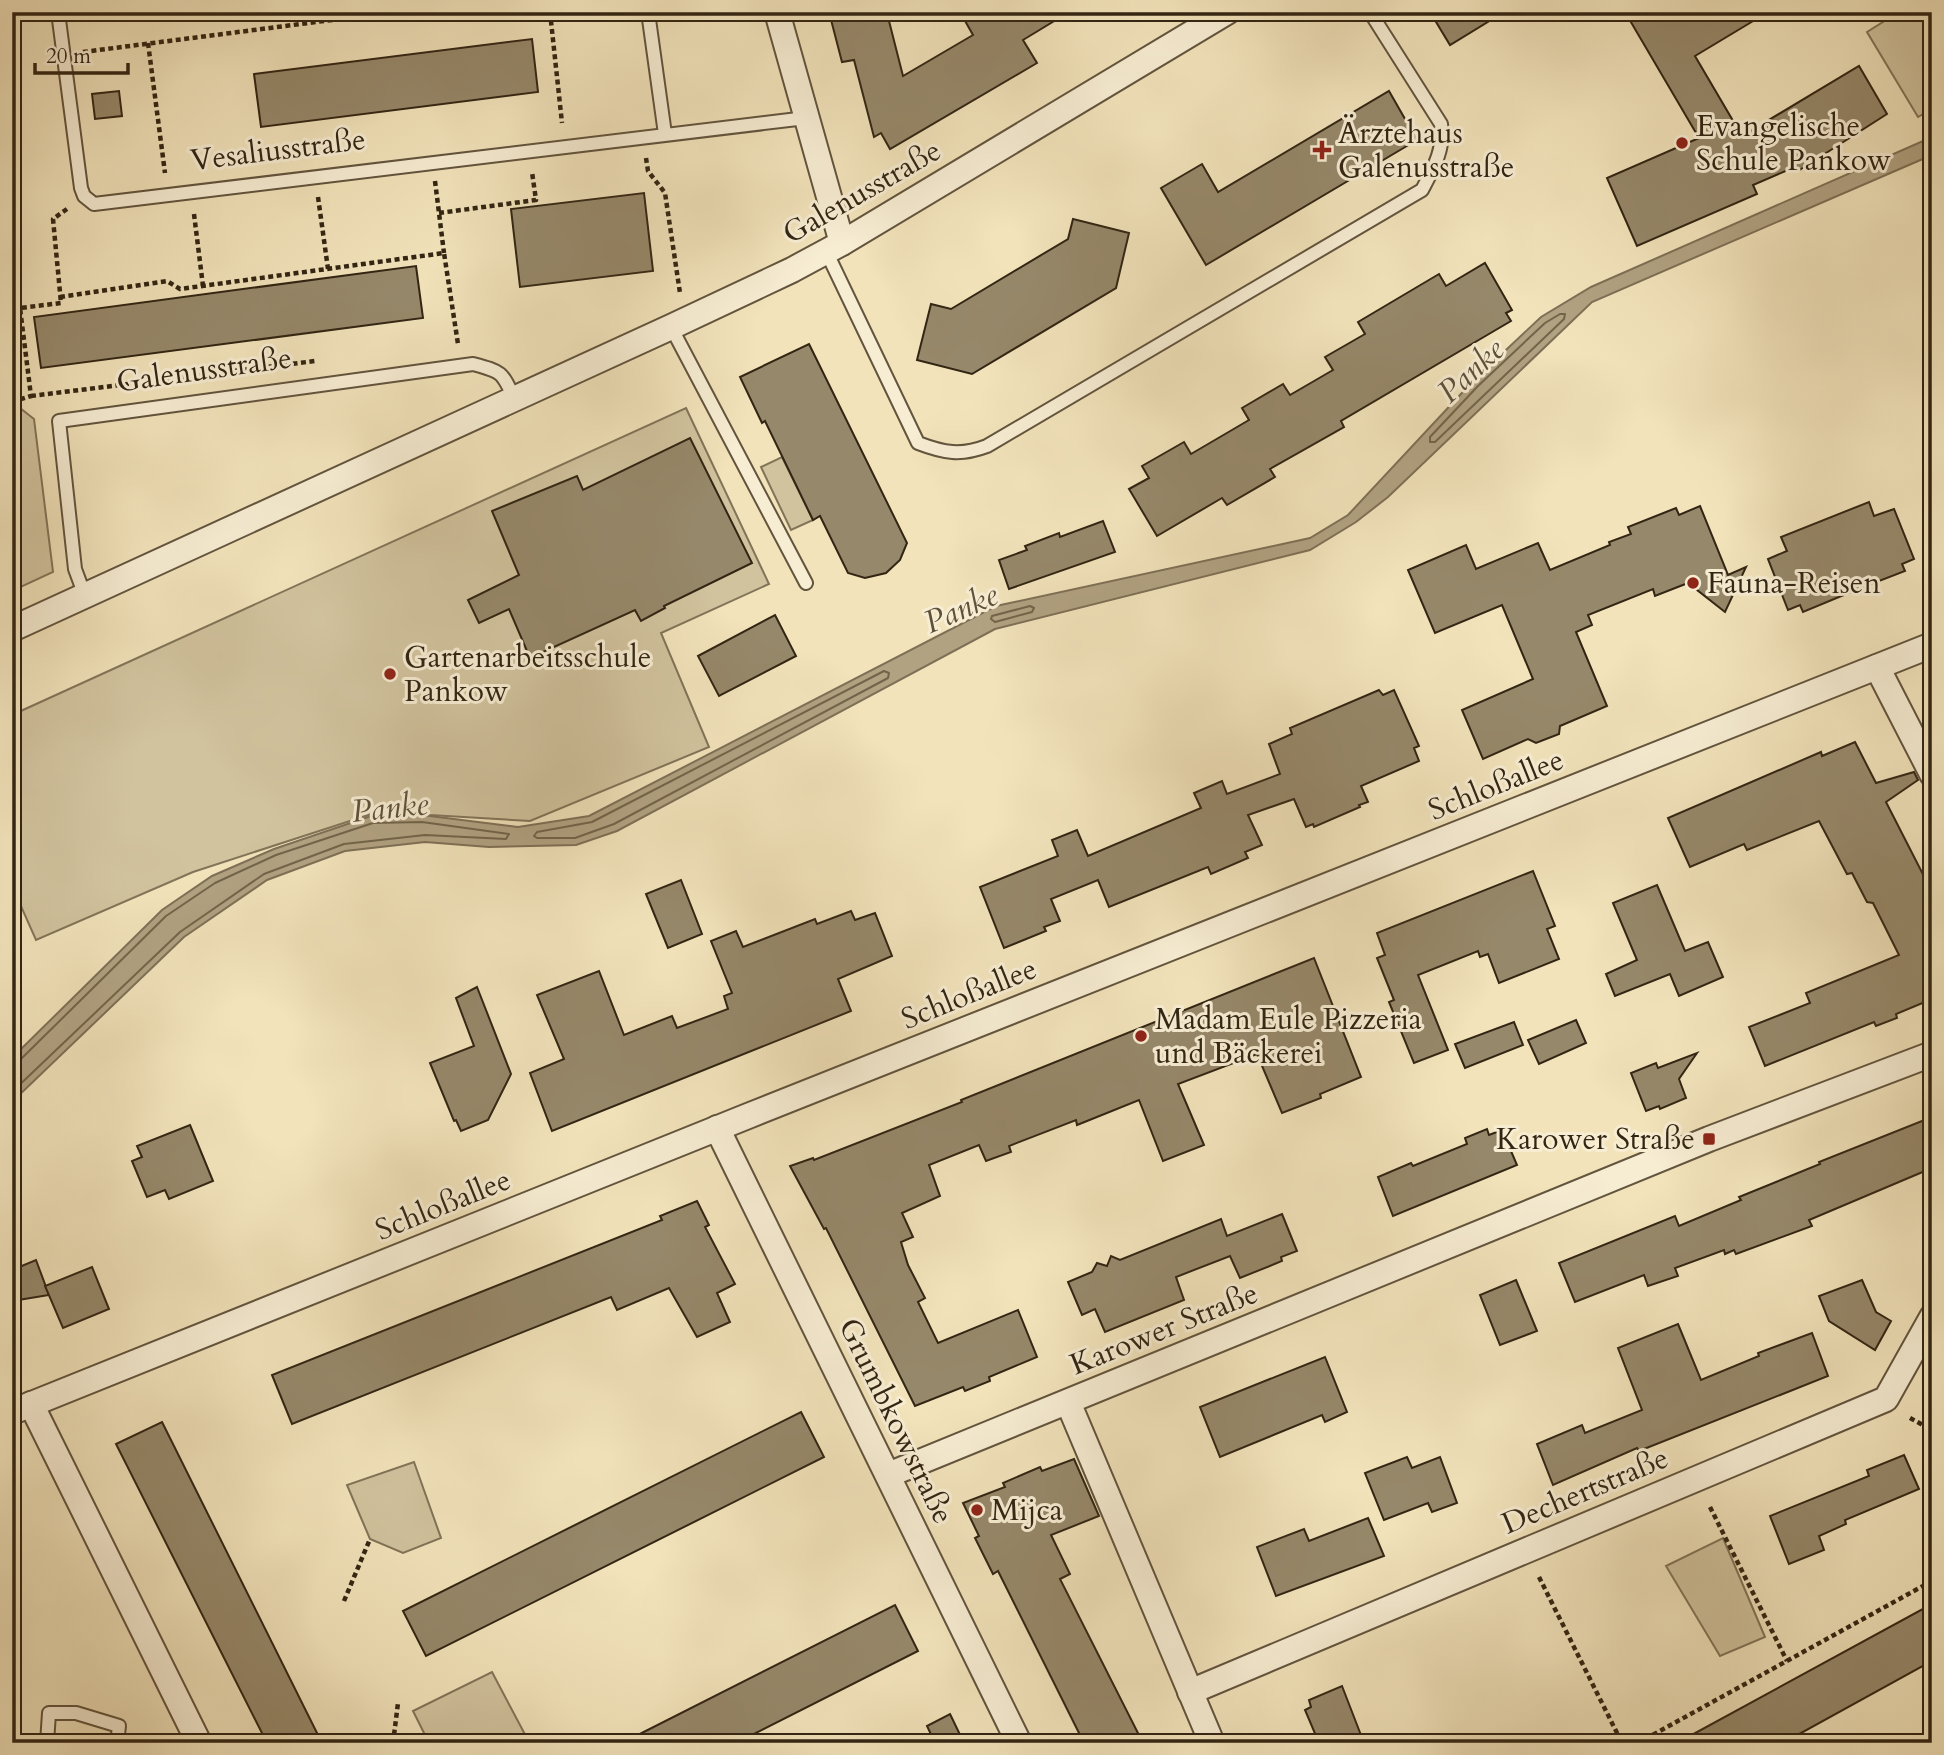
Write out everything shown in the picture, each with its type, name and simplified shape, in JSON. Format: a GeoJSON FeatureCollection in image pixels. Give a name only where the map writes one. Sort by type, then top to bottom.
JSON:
{"type":"FeatureCollection","features":[{"type":"Feature","properties":{"kind":"street"},"geometry":{"type":"LineString","coordinates":[[777,12],[806,118],[834,247]]}},
{"type":"Feature","properties":{"kind":"street","name":"Galenusstraße"},"geometry":{"type":"LineString","coordinates":[[12,629],[515,400],[792,270],[1227,12]]}},
{"type":"Feature","properties":{"kind":"street","name":"Schloßallee"},"geometry":{"type":"LineString","coordinates":[[199,1743],[22,1408],[717,1128],[1932,645]]}},
{"type":"Feature","properties":{"kind":"street"},"geometry":{"type":"LineString","coordinates":[[1877,667],[1932,774]]}},
{"type":"Feature","properties":{"kind":"street","name":"Karower Straße"},"geometry":{"type":"LineString","coordinates":[[888,1475],[1709,1139],[1932,1054]]}},
{"type":"Feature","properties":{"kind":"street","name":"Grumbkowstraße"},"geometry":{"type":"LineString","coordinates":[[717,1128],[1019,1743]]}},
{"type":"Feature","properties":{"kind":"street","name":"Dechertstraße"},"geometry":{"type":"LineString","coordinates":[[1190,1692],[1886,1399],[1932,1317]]}},
{"type":"Feature","properties":{"kind":"street"},"geometry":{"type":"LineString","coordinates":[[1068,1402],[1212,1743]]}},
{"type":"Feature","properties":{"kind":"lane"},"geometry":{"type":"LineString","coordinates":[[58,12],[81,188],[85,196]]}},
{"type":"Feature","properties":{"kind":"lane"},"geometry":{"type":"LineString","coordinates":[[648,12],[665,134]]}},
{"type":"Feature","properties":{"kind":"lane"},"geometry":{"type":"LineString","coordinates":[[834,247],[918,443],[938,450],[968,453],[987,446],[1422,190],[1437,161],[1443,137],[1441,124],[1370,12]]}},
{"type":"Feature","properties":{"kind":"lane","name":"Vesaliusstraße"},"geometry":{"type":"LineString","coordinates":[[85,196],[94,204],[806,118]]}},
{"type":"Feature","properties":{"kind":"lane"},"geometry":{"type":"LineString","coordinates":[[671,327],[806,583]]}},
{"type":"Feature","properties":{"kind":"lane","name":"Galenusstraße"},"geometry":{"type":"LineString","coordinates":[[85,596],[75,569],[59,421],[473,364],[499,371],[515,400]]}},
{"type":"Feature","properties":{"kind":"lane"},"geometry":{"type":"LineString","coordinates":[[47,1743],[49,1713],[76,1713],[119,1726],[117,1743]]}},
{"type":"Feature","properties":{"kind":"path"},"geometry":{"type":"LineString","coordinates":[[63,55],[394,12]]}},
{"type":"Feature","properties":{"kind":"path"},"geometry":{"type":"LineString","coordinates":[[550,12],[562,122]]}},
{"type":"Feature","properties":{"kind":"path"},"geometry":{"type":"LineString","coordinates":[[148,43],[164,173]]}},
{"type":"Feature","properties":{"kind":"path"},"geometry":{"type":"LineString","coordinates":[[642,137],[648,171],[665,193],[680,293]]}},
{"type":"Feature","properties":{"kind":"path"},"geometry":{"type":"LineString","coordinates":[[439,213],[536,200],[529,151]]}},
{"type":"Feature","properties":{"kind":"path"},"geometry":{"type":"LineString","coordinates":[[432,163],[458,344]]}},
{"type":"Feature","properties":{"kind":"path"},"geometry":{"type":"LineString","coordinates":[[315,177],[328,269]]}},
{"type":"Feature","properties":{"kind":"path"},"geometry":{"type":"LineString","coordinates":[[191,192],[203,286]]}},
{"type":"Feature","properties":{"kind":"path"},"geometry":{"type":"LineString","coordinates":[[12,309],[61,303],[53,219],[85,196]]}},
{"type":"Feature","properties":{"kind":"path"},"geometry":{"type":"LineString","coordinates":[[60,297],[167,281],[180,289],[444,253]]}},
{"type":"Feature","properties":{"kind":"path"},"geometry":{"type":"LineString","coordinates":[[12,402],[31,396],[20,308]]}},
{"type":"Feature","properties":{"kind":"path"},"geometry":{"type":"LineString","coordinates":[[1910,1418],[1932,1430]]}},
{"type":"Feature","properties":{"kind":"path"},"geometry":{"type":"LineString","coordinates":[[1710,1507],[1787,1661]]}},
{"type":"Feature","properties":{"kind":"path"},"geometry":{"type":"LineString","coordinates":[[344,1601],[370,1539]]}},
{"type":"Feature","properties":{"kind":"path"},"geometry":{"type":"LineString","coordinates":[[1539,1577],[1622,1743]]}},
{"type":"Feature","properties":{"kind":"path"},"geometry":{"type":"LineString","coordinates":[[1638,1743],[1932,1581]]}},
{"type":"Feature","properties":{"kind":"path"},"geometry":{"type":"LineString","coordinates":[[393,1743],[398,1703]]}},
{"type":"Feature","properties":{"kind":"shaded area"},"geometry":{"type":"Polygon","coordinates":[[[1899,12],[1922,12],[1932,29],[1932,109],[1918,117],[1867,32],[1899,12]]]}},
{"type":"Feature","properties":{"kind":"shaded area"},"geometry":{"type":"Polygon","coordinates":[[[12,359],[20,408],[34,419],[53,572],[12,591],[12,359]]]}},
{"type":"Feature","properties":{"kind":"shaded area","name":"Gartenarbeitsschule Pankow"},"geometry":{"type":"Polygon","coordinates":[[[686,408],[769,584],[661,633],[709,747],[530,821],[430,815],[393,807],[193,872],[36,940],[12,886],[12,715],[686,408]]]}},
{"type":"Feature","properties":{"kind":"shaded area"},"geometry":{"type":"Polygon","coordinates":[[[782,457],[813,520],[791,530],[761,467],[782,457]]]}},
{"type":"Feature","properties":{"kind":"shaded area"},"geometry":{"type":"Polygon","coordinates":[[[414,1462],[441,1538],[403,1553],[370,1539],[347,1485],[414,1462]]]}},
{"type":"Feature","properties":{"kind":"shaded area"},"geometry":{"type":"Polygon","coordinates":[[[1723,1538],[1765,1637],[1720,1656],[1666,1566],[1723,1538]]]}},
{"type":"Feature","properties":{"kind":"shaded area"},"geometry":{"type":"Polygon","coordinates":[[[492,1672],[529,1742],[429,1743],[413,1711],[492,1672]]]}},
{"type":"Feature","properties":{"kind":"water"},"geometry":{"type":"Polygon","coordinates":[[[1932,137],[1932,155],[1592,302],[1388,497],[1356,522],[1310,550],[995,629],[617,831],[576,845],[489,847],[425,842],[345,851],[267,880],[184,937],[12,1102],[12,1058],[162,910],[212,876],[274,849],[371,816],[422,815],[518,827],[589,816],[996,606],[1310,538],[1348,515],[1473,381],[1541,317],[1591,287],[1932,137]]]}},
{"type":"Feature","properties":{"kind":"building"},"geometry":{"type":"Polygon","coordinates":[[[829,12],[885,12],[903,76],[973,35],[960,12],[1069,12],[1023,40],[1037,63],[890,149],[881,133],[874,137],[854,60],[842,62],[829,12]]]}},
{"type":"Feature","properties":{"kind":"building"},"geometry":{"type":"Polygon","coordinates":[[[1430,12],[1504,12],[1450,45],[1430,12]]]}},
{"type":"Feature","properties":{"kind":"building"},"geometry":{"type":"Polygon","coordinates":[[[1625,12],[1768,12],[1695,56],[1742,136],[1859,66],[1887,114],[1798,171],[1795,167],[1753,185],[1757,194],[1637,246],[1607,178],[1699,138],[1625,12]]]}},
{"type":"Feature","properties":{"kind":"building"},"geometry":{"type":"Polygon","coordinates":[[[532,39],[538,92],[261,127],[254,74],[532,39]]]}},
{"type":"Feature","properties":{"kind":"building"},"geometry":{"type":"Polygon","coordinates":[[[119,91],[122,116],[95,119],[92,94],[119,91]]]}},
{"type":"Feature","properties":{"kind":"building"},"geometry":{"type":"Polygon","coordinates":[[[1389,91],[1417,140],[1206,265],[1161,188],[1202,164],[1218,192],[1389,91]]]}},
{"type":"Feature","properties":{"kind":"building"},"geometry":{"type":"Polygon","coordinates":[[[644,193],[653,271],[520,287],[511,209],[644,193]]]}},
{"type":"Feature","properties":{"kind":"building"},"geometry":{"type":"Polygon","coordinates":[[[1073,219],[1129,233],[1116,288],[972,374],[917,360],[931,304],[951,309],[1068,239],[1073,219]]]}},
{"type":"Feature","properties":{"kind":"building"},"geometry":{"type":"Polygon","coordinates":[[[1485,263],[1512,310],[1506,313],[1511,321],[1341,421],[1344,427],[1270,469],[1275,477],[1227,505],[1222,498],[1157,536],[1129,489],[1149,478],[1142,466],[1184,442],[1191,454],[1249,420],[1242,408],[1283,384],[1290,395],[1333,370],[1325,357],[1365,334],[1358,322],[1439,274],[1446,286],[1485,263]]]}},
{"type":"Feature","properties":{"kind":"building"},"geometry":{"type":"Polygon","coordinates":[[[416,266],[423,318],[41,368],[34,317],[416,266]]]}},
{"type":"Feature","properties":{"kind":"building"},"geometry":{"type":"Polygon","coordinates":[[[809,344],[907,543],[900,560],[886,573],[865,578],[848,573],[820,516],[813,520],[765,421],[762,423],[740,377],[809,344]]]}},
{"type":"Feature","properties":{"kind":"building"},"geometry":{"type":"Polygon","coordinates":[[[690,438],[752,563],[664,606],[665,608],[641,621],[635,610],[530,658],[509,609],[479,623],[468,600],[519,575],[492,511],[577,476],[583,490],[690,438]]]}},
{"type":"Feature","properties":{"kind":"building"},"geometry":{"type":"Polygon","coordinates":[[[1869,502],[1874,516],[1894,509],[1914,559],[1902,564],[1905,571],[1856,590],[1851,587],[1851,592],[1803,612],[1800,605],[1788,610],[1768,559],[1787,551],[1781,537],[1869,502]]]}},
{"type":"Feature","properties":{"kind":"building"},"geometry":{"type":"Polygon","coordinates":[[[1700,506],[1728,575],[1746,567],[1725,612],[1688,583],[1655,596],[1653,589],[1588,615],[1592,625],[1576,632],[1607,706],[1560,726],[1559,734],[1536,743],[1528,739],[1483,759],[1462,710],[1533,679],[1502,605],[1435,633],[1408,570],[1466,545],[1476,569],[1538,543],[1550,570],[1631,534],[1628,527],[1676,508],[1679,515],[1700,506]]]}},
{"type":"Feature","properties":{"kind":"building"},"geometry":{"type":"Polygon","coordinates":[[[1103,521],[1115,552],[1009,589],[999,560],[1027,550],[1025,546],[1059,533],[1060,537],[1103,521]]]}},
{"type":"Feature","properties":{"kind":"building"},"geometry":{"type":"Polygon","coordinates":[[[775,615],[796,656],[719,696],[698,656],[775,615]]]}},
{"type":"Feature","properties":{"kind":"building"},"geometry":{"type":"Polygon","coordinates":[[[1379,690],[1383,695],[1394,690],[1419,746],[1414,748],[1419,761],[1361,786],[1368,802],[1314,827],[1313,824],[1306,827],[1294,799],[1248,815],[1262,845],[1245,852],[1248,858],[1211,874],[1208,867],[1109,907],[1098,880],[1051,899],[1060,921],[1044,927],[1046,931],[1004,948],[980,887],[1058,856],[1052,840],[1077,830],[1088,856],[1201,808],[1194,793],[1222,781],[1227,794],[1280,774],[1269,744],[1292,734],[1290,728],[1379,690]]]}},
{"type":"Feature","properties":{"kind":"building"},"geometry":{"type":"Polygon","coordinates":[[[1855,742],[1876,783],[1914,772],[1918,780],[1886,802],[1932,892],[1932,999],[1896,1014],[1897,1018],[1876,1026],[1874,1022],[1765,1066],[1749,1027],[1810,1003],[1806,993],[1899,955],[1873,903],[1867,902],[1852,873],[1847,874],[1819,821],[1747,850],[1744,844],[1690,867],[1668,818],[1821,752],[1822,756],[1855,742]]]}},
{"type":"Feature","properties":{"kind":"building"},"geometry":{"type":"Polygon","coordinates":[[[1533,871],[1555,926],[1547,929],[1559,959],[1499,983],[1488,954],[1480,957],[1478,951],[1418,975],[1448,1050],[1414,1063],[1389,1002],[1394,1000],[1377,958],[1385,955],[1377,933],[1533,871]]]}},
{"type":"Feature","properties":{"kind":"building"},"geometry":{"type":"Polygon","coordinates":[[[681,880],[702,934],[668,948],[646,894],[681,880]]]}},
{"type":"Feature","properties":{"kind":"building"},"geometry":{"type":"Polygon","coordinates":[[[1657,885],[1685,951],[1708,942],[1723,977],[1679,996],[1670,974],[1615,996],[1606,974],[1637,960],[1613,903],[1657,885]]]}},
{"type":"Feature","properties":{"kind":"building"},"geometry":{"type":"Polygon","coordinates":[[[851,911],[855,920],[875,913],[892,956],[838,979],[851,1011],[552,1131],[530,1073],[564,1059],[537,995],[599,971],[624,1035],[672,1016],[677,1028],[728,1009],[724,996],[732,993],[711,941],[736,931],[743,947],[815,919],[817,924],[851,911]]]}},
{"type":"Feature","properties":{"kind":"building"},"geometry":{"type":"Polygon","coordinates":[[[1314,958],[1361,1077],[1320,1094],[1321,1098],[1282,1113],[1257,1054],[1178,1084],[1204,1145],[1163,1161],[1139,1100],[1077,1125],[1076,1120],[1009,1146],[1011,1152],[986,1161],[979,1145],[929,1165],[940,1196],[902,1213],[913,1237],[901,1242],[908,1265],[925,1298],[918,1302],[938,1343],[1018,1310],[1037,1357],[989,1377],[990,1381],[965,1391],[963,1387],[915,1406],[826,1228],[824,1229],[790,1166],[813,1158],[814,1160],[962,1102],[961,1100],[1314,958]]]}},
{"type":"Feature","properties":{"kind":"building"},"geometry":{"type":"Polygon","coordinates":[[[477,987],[511,1074],[488,1120],[461,1131],[456,1120],[454,1121],[430,1063],[474,1046],[456,998],[477,987]]]}},
{"type":"Feature","properties":{"kind":"building"},"geometry":{"type":"Polygon","coordinates":[[[1576,1020],[1586,1043],[1539,1064],[1528,1040],[1576,1020]]]}},
{"type":"Feature","properties":{"kind":"building"},"geometry":{"type":"Polygon","coordinates":[[[1514,1022],[1523,1045],[1465,1068],[1455,1044],[1514,1022]]]}},
{"type":"Feature","properties":{"kind":"building"},"geometry":{"type":"Polygon","coordinates":[[[1697,1053],[1679,1079],[1686,1098],[1660,1109],[1659,1106],[1646,1111],[1631,1073],[1656,1063],[1658,1068],[1697,1053]]]}},
{"type":"Feature","properties":{"kind":"building"},"geometry":{"type":"Polygon","coordinates":[[[1932,1117],[1932,1168],[1809,1220],[1812,1226],[1736,1254],[1734,1250],[1725,1254],[1724,1250],[1675,1268],[1678,1276],[1648,1286],[1644,1275],[1575,1302],[1559,1263],[1675,1216],[1679,1226],[1741,1200],[1739,1197],[1820,1164],[1819,1162],[1932,1117]]]}},
{"type":"Feature","properties":{"kind":"building"},"geometry":{"type":"Polygon","coordinates":[[[190,1125],[213,1181],[169,1199],[165,1190],[147,1197],[132,1161],[142,1157],[137,1146],[190,1125]]]}},
{"type":"Feature","properties":{"kind":"building"},"geometry":{"type":"Polygon","coordinates":[[[1487,1129],[1489,1135],[1502,1130],[1517,1165],[1393,1216],[1378,1177],[1467,1144],[1465,1138],[1487,1129]]]}},
{"type":"Feature","properties":{"kind":"building"},"geometry":{"type":"Polygon","coordinates":[[[697,1201],[709,1225],[705,1227],[735,1284],[717,1293],[730,1322],[697,1337],[669,1288],[617,1310],[611,1297],[292,1424],[272,1375],[662,1220],[660,1216],[697,1201]]]}},
{"type":"Feature","properties":{"kind":"building"},"geometry":{"type":"Polygon","coordinates":[[[1282,1214],[1297,1251],[1281,1257],[1282,1261],[1240,1278],[1230,1256],[1176,1277],[1184,1300],[1105,1332],[1095,1309],[1082,1315],[1068,1282],[1092,1272],[1097,1263],[1107,1266],[1111,1256],[1120,1260],[1221,1219],[1227,1236],[1282,1214]]]}},
{"type":"Feature","properties":{"kind":"building"},"geometry":{"type":"Polygon","coordinates":[[[36,1260],[49,1295],[12,1301],[12,1270],[36,1260]]]}},
{"type":"Feature","properties":{"kind":"building"},"geometry":{"type":"Polygon","coordinates":[[[92,1267],[109,1309],[63,1328],[45,1286],[92,1267]]]}},
{"type":"Feature","properties":{"kind":"building"},"geometry":{"type":"Polygon","coordinates":[[[1516,1280],[1537,1331],[1500,1345],[1480,1295],[1516,1280]]]}},
{"type":"Feature","properties":{"kind":"building"},"geometry":{"type":"Polygon","coordinates":[[[1862,1280],[1876,1312],[1891,1321],[1875,1350],[1829,1321],[1819,1296],[1862,1280]]]}},
{"type":"Feature","properties":{"kind":"building"},"geometry":{"type":"Polygon","coordinates":[[[1678,1324],[1701,1380],[1759,1356],[1758,1353],[1812,1333],[1828,1376],[1639,1451],[1637,1448],[1553,1485],[1537,1444],[1582,1425],[1585,1433],[1642,1410],[1618,1348],[1678,1324]]]}},
{"type":"Feature","properties":{"kind":"building"},"geometry":{"type":"Polygon","coordinates":[[[1325,1357],[1347,1412],[1325,1422],[1322,1415],[1220,1457],[1200,1407],[1325,1357]]]}},
{"type":"Feature","properties":{"kind":"building"},"geometry":{"type":"Polygon","coordinates":[[[801,1412],[824,1457],[426,1656],[403,1611],[801,1412]]]}},
{"type":"Feature","properties":{"kind":"building"},"geometry":{"type":"Polygon","coordinates":[[[162,1422],[322,1743],[267,1743],[116,1444],[162,1422]]]}},
{"type":"Feature","properties":{"kind":"building"},"geometry":{"type":"Polygon","coordinates":[[[1904,1455],[1919,1489],[1845,1520],[1846,1524],[1819,1536],[1824,1550],[1789,1564],[1770,1516],[1869,1476],[1867,1470],[1904,1455]]]}},
{"type":"Feature","properties":{"kind":"building"},"geometry":{"type":"Polygon","coordinates":[[[1407,1457],[1412,1468],[1440,1457],[1457,1503],[1432,1512],[1428,1503],[1384,1520],[1365,1473],[1407,1457]]]}},
{"type":"Feature","properties":{"kind":"building"},"geometry":{"type":"Polygon","coordinates":[[[1074,1459],[1099,1516],[1051,1535],[1070,1574],[1060,1579],[1143,1743],[1084,1743],[998,1571],[993,1574],[975,1538],[979,1536],[963,1503],[1005,1487],[1003,1483],[1040,1467],[1042,1471],[1074,1459]]]}},
{"type":"Feature","properties":{"kind":"building"},"geometry":{"type":"Polygon","coordinates":[[[1368,1518],[1384,1556],[1276,1596],[1257,1547],[1304,1529],[1309,1541],[1368,1518]]]}},
{"type":"Feature","properties":{"kind":"building"},"geometry":{"type":"Polygon","coordinates":[[[1932,1604],[1932,1661],[1783,1743],[1677,1743],[1932,1604]]]}},
{"type":"Feature","properties":{"kind":"building"},"geometry":{"type":"Polygon","coordinates":[[[895,1605],[918,1651],[736,1743],[622,1743],[895,1605]]]}},
{"type":"Feature","properties":{"kind":"building"},"geometry":{"type":"Polygon","coordinates":[[[1342,1686],[1364,1743],[1319,1743],[1305,1710],[1311,1707],[1309,1700],[1342,1686]]]}},
{"type":"Feature","properties":{"kind":"building"},"geometry":{"type":"Polygon","coordinates":[[[950,1714],[964,1743],[935,1743],[927,1726],[950,1714]]]}},
{"type":"Feature","properties":{"kind":"place","name":"Evangelische Schule Pankow"},"geometry":{"type":"Point","coordinates":[1682,143]}},
{"type":"Feature","properties":{"kind":"place","name":"Ärztehaus Galenusstraße"},"geometry":{"type":"Point","coordinates":[1322,150]}},
{"type":"Feature","properties":{"kind":"place","name":"Fauna-Reisen"},"geometry":{"type":"Point","coordinates":[1693,583]}},
{"type":"Feature","properties":{"kind":"place","name":"Gartenarbeitsschule Pankow"},"geometry":{"type":"Point","coordinates":[390,674]}},
{"type":"Feature","properties":{"kind":"place","name":"Madam Eule Pizzeria und Bäckerei"},"geometry":{"type":"Point","coordinates":[1141,1036]}},
{"type":"Feature","properties":{"kind":"place","name":"Karower Straße"},"geometry":{"type":"Point","coordinates":[1709,1139]}},
{"type":"Feature","properties":{"kind":"place","name":"Mijca"},"geometry":{"type":"Point","coordinates":[977,1510]}},
{"type":"Feature","properties":{"kind":"water label","name":"Panke"},"geometry":{"type":"Point","coordinates":[1471,371]}},
{"type":"Feature","properties":{"kind":"water label","name":"Panke"},"geometry":{"type":"Point","coordinates":[961,609]}},
{"type":"Feature","properties":{"kind":"water label","name":"Panke"},"geometry":{"type":"Point","coordinates":[390,808]}}]}
